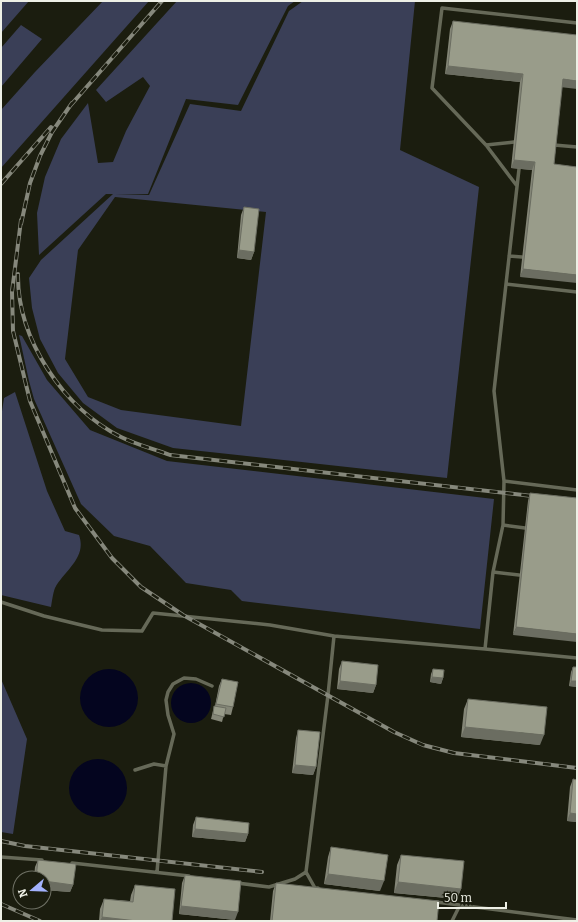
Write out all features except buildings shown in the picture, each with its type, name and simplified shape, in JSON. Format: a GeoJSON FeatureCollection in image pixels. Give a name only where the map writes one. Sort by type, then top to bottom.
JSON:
{"type":"FeatureCollection","features":[{"type":"Feature","properties":{"kind":"lane"},"geometry":{"type":"LineString","coordinates":[[517,186],[486,145],[432,88],[442,8],[577,23]]}},
{"type":"Feature","properties":{"kind":"lane"},"geometry":{"type":"LineString","coordinates":[[486,145],[514,142]]}},
{"type":"Feature","properties":{"kind":"lane"},"geometry":{"type":"LineString","coordinates":[[554,146],[577,147]]}},
{"type":"Feature","properties":{"kind":"lane"},"geometry":{"type":"LineString","coordinates":[[485,649],[493,572],[503,525],[504,481],[494,391],[519,168]]}},
{"type":"Feature","properties":{"kind":"lane"},"geometry":{"type":"LineString","coordinates":[[509,256],[522,258]]}},
{"type":"Feature","properties":{"kind":"lane"},"geometry":{"type":"LineString","coordinates":[[506,284],[577,292]]}},
{"type":"Feature","properties":{"kind":"lane"},"geometry":{"type":"LineString","coordinates":[[504,481],[577,490]]}},
{"type":"Feature","properties":{"kind":"lane"},"geometry":{"type":"LineString","coordinates":[[503,525],[525,528]]}},
{"type":"Feature","properties":{"kind":"lane"},"geometry":{"type":"LineString","coordinates":[[493,572],[519,575]]}},
{"type":"Feature","properties":{"kind":"lane"},"geometry":{"type":"LineString","coordinates":[[1,602],[44,616],[102,630],[142,631],[153,613],[270,625],[334,636],[577,658]]}},
{"type":"Feature","properties":{"kind":"lane"},"geometry":{"type":"LineString","coordinates":[[323,889],[315,888],[306,872],[334,636]]}},
{"type":"Feature","properties":{"kind":"lane"},"geometry":{"type":"LineString","coordinates":[[157,872],[166,766],[174,734],[168,715],[166,700],[168,692],[173,684],[184,678],[196,678],[212,686]]}},
{"type":"Feature","properties":{"kind":"lane"},"geometry":{"type":"LineString","coordinates":[[135,770],[154,764],[166,766]]}},
{"type":"Feature","properties":{"kind":"lane"},"geometry":{"type":"LineString","coordinates":[[1,857],[45,861]]}},
{"type":"Feature","properties":{"kind":"lane"},"geometry":{"type":"LineString","coordinates":[[69,863],[194,877]]}},
{"type":"Feature","properties":{"kind":"lane"},"geometry":{"type":"LineString","coordinates":[[231,882],[269,887],[295,879],[306,872]]}},
{"type":"Feature","properties":{"kind":"lane"},"geometry":{"type":"LineString","coordinates":[[295,879],[295,886]]}},
{"type":"Feature","properties":{"kind":"lane"},"geometry":{"type":"LineString","coordinates":[[429,902],[577,920]]}},
{"type":"Feature","properties":{"kind":"lane"},"geometry":{"type":"LineString","coordinates":[[452,921],[460,905]]}},
{"type":"Feature","properties":{"kind":"shaded area"},"geometry":{"type":"Polygon","coordinates":[[[1,1],[29,1],[1,33],[1,1]]]}},
{"type":"Feature","properties":{"kind":"shaded area"},"geometry":{"type":"Polygon","coordinates":[[[103,1],[149,1],[1,168],[1,110],[103,1]]]}},
{"type":"Feature","properties":{"kind":"shaded area"},"geometry":{"type":"Polygon","coordinates":[[[177,1],[295,1],[288,6],[238,105],[186,99],[148,194],[115,194],[149,195],[190,104],[241,111],[289,11],[303,1],[415,1],[400,150],[479,187],[447,478],[173,448],[117,428],[83,403],[58,373],[40,339],[32,308],[29,278],[41,260],[113,194],[106,194],[39,255],[37,213],[45,177],[61,139],[88,103],[98,163],[113,162],[126,131],[150,86],[143,77],[106,102],[96,90],[177,1]],[[115,197],[78,250],[65,359],[88,397],[121,410],[241,426],[266,212],[115,197]]]}},
{"type":"Feature","properties":{"kind":"shaded area"},"geometry":{"type":"Polygon","coordinates":[[[21,25],[42,39],[1,87],[1,48],[21,25]]]}},
{"type":"Feature","properties":{"kind":"shaded area"},"geometry":{"type":"Polygon","coordinates":[[[19,335],[22,336],[47,380],[90,430],[167,461],[494,499],[480,629],[242,601],[231,590],[186,583],[150,546],[114,536],[81,504],[34,399],[19,335]]]}},
{"type":"Feature","properties":{"kind":"shaded area"},"geometry":{"type":"Polygon","coordinates":[[[15,392],[47,491],[65,531],[79,535],[81,543],[78,557],[55,588],[51,607],[1,595],[1,418],[4,398],[15,392]]]}},
{"type":"Feature","properties":{"kind":"shaded area"},"geometry":{"type":"Polygon","coordinates":[[[103,669],[115,669],[130,677],[138,692],[138,704],[130,719],[115,727],[103,727],[88,719],[80,704],[80,692],[88,677],[103,669]]]}},
{"type":"Feature","properties":{"kind":"shaded area"},"geometry":{"type":"Polygon","coordinates":[[[1,679],[27,739],[13,834],[1,832],[1,679]]]}},
{"type":"Feature","properties":{"kind":"shaded area"},"geometry":{"type":"Polygon","coordinates":[[[195,683],[202,686],[208,692],[211,703],[210,711],[202,720],[195,723],[187,723],[180,720],[172,711],[171,699],[174,692],[183,684],[195,683]]]}},
{"type":"Feature","properties":{"kind":"shaded area"},"geometry":{"type":"Polygon","coordinates":[[[92,759],[104,759],[119,767],[127,782],[127,794],[119,809],[104,817],[92,817],[77,809],[69,794],[69,782],[77,767],[92,759]]]}},
{"type":"Feature","properties":{"kind":"railway"},"geometry":{"type":"LineString","coordinates":[[70,106],[162,1]]}},
{"type":"Feature","properties":{"kind":"railway"},"geometry":{"type":"LineString","coordinates":[[21,224],[30,183],[40,156],[52,132],[72,103]]}},
{"type":"Feature","properties":{"kind":"railway"},"geometry":{"type":"LineString","coordinates":[[1,184],[51,127]]}},
{"type":"Feature","properties":{"kind":"railway"},"geometry":{"type":"LineString","coordinates":[[21,220],[12,292],[13,331],[30,401],[75,508],[112,558],[141,587],[183,615],[394,732],[423,745],[454,753],[577,768]]}},
{"type":"Feature","properties":{"kind":"railway"},"geometry":{"type":"LineString","coordinates":[[18,274],[20,299],[26,323],[35,347],[48,369],[63,390],[81,409],[100,425],[127,440],[170,455],[541,497]]}},
{"type":"Feature","properties":{"kind":"railway"},"geometry":{"type":"LineString","coordinates":[[1,841],[25,846],[262,872]]}},
{"type":"Feature","properties":{"kind":"railway"},"geometry":{"type":"LineString","coordinates":[[1,904],[40,921]]}}]}
